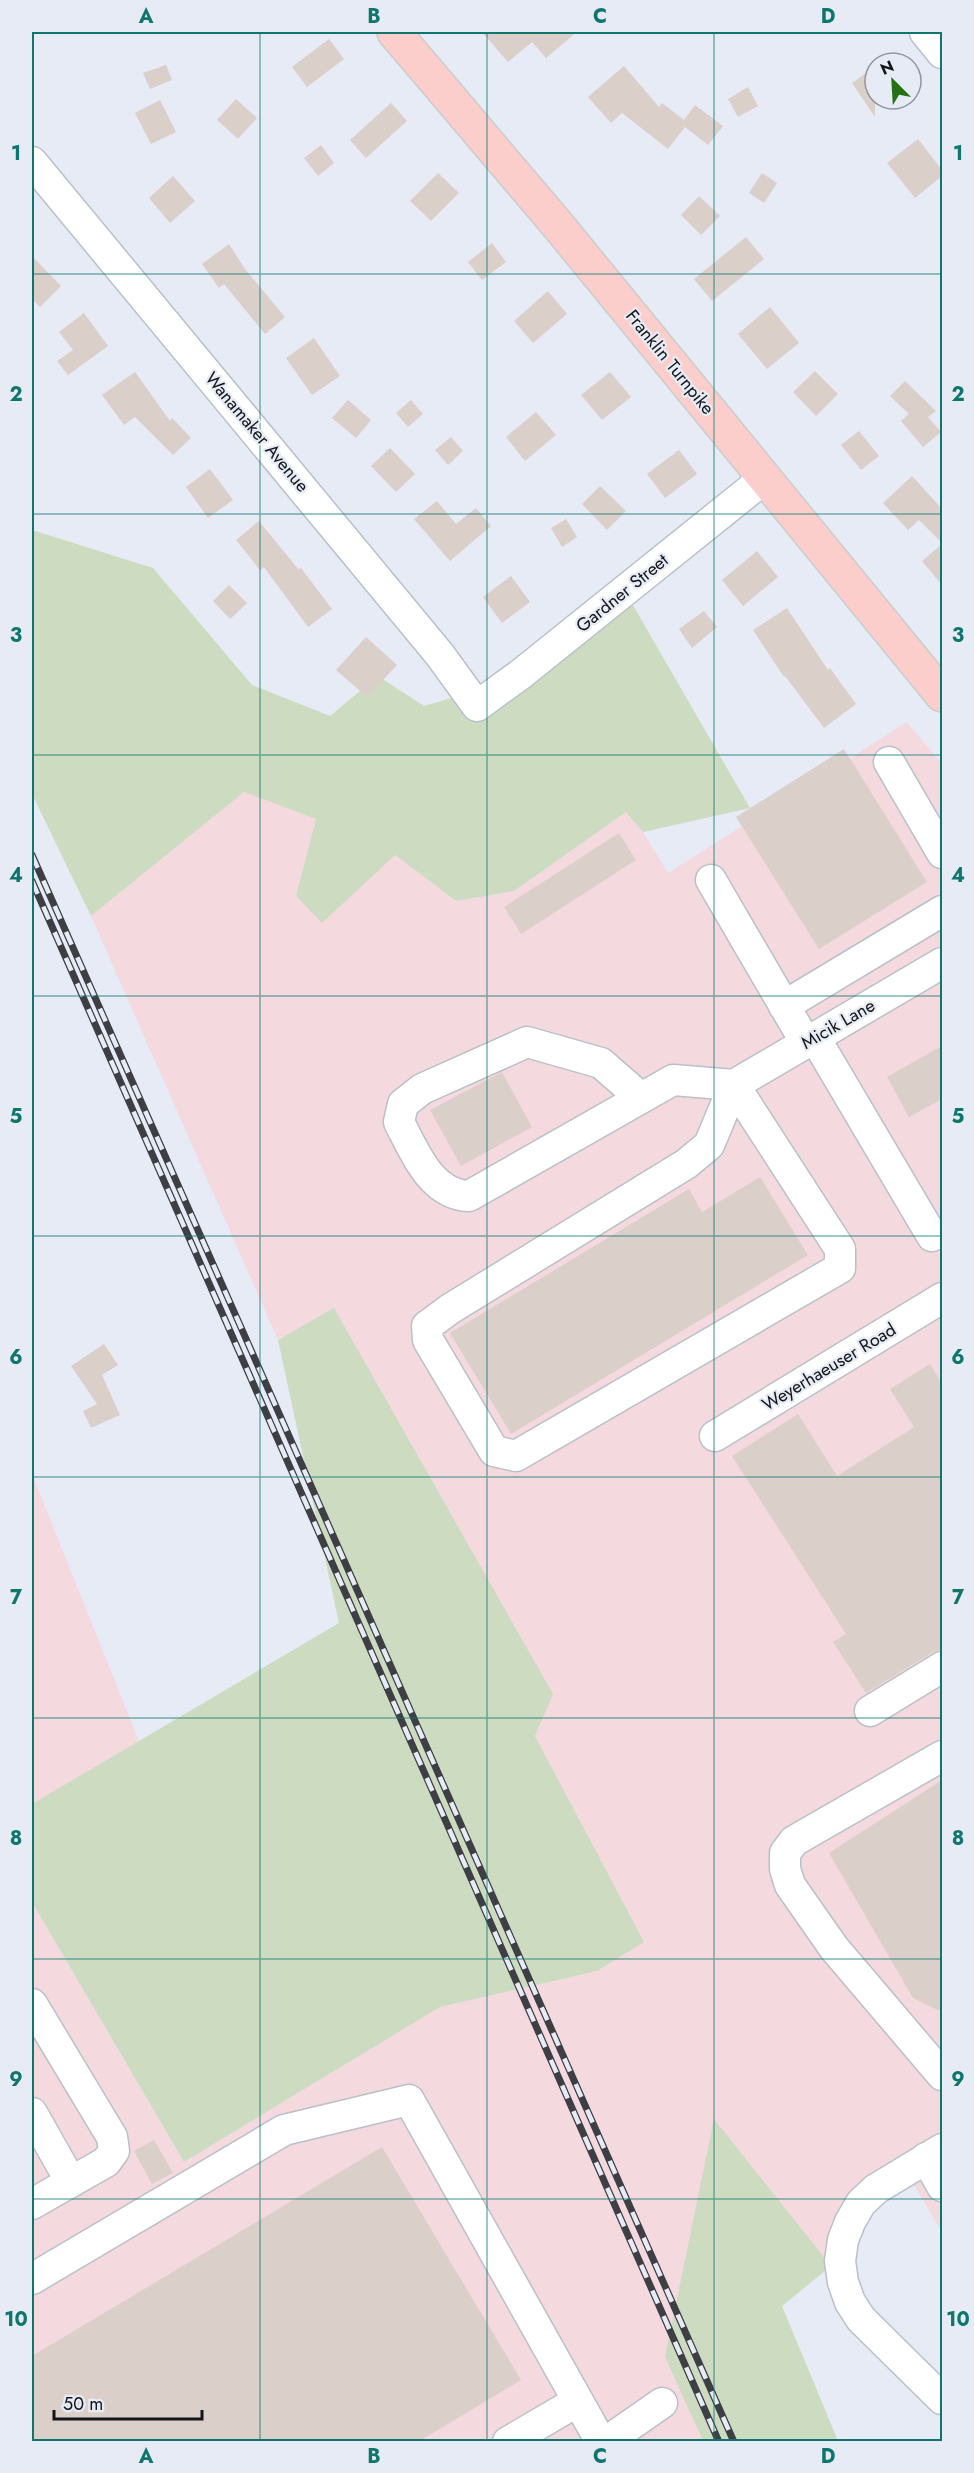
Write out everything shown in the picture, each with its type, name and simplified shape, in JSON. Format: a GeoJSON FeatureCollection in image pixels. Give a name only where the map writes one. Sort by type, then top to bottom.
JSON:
{"type":"FeatureCollection","features":[{"type":"Feature","properties":{"kind":"main road","name":"Franklin Turnpike"},"geometry":{"type":"LineString","coordinates":[[394,32],[561,229],[942,695]]}},
{"type":"Feature","properties":{"kind":"street"},"geometry":{"type":"LineString","coordinates":[[925,32],[942,53]]}},
{"type":"Feature","properties":{"kind":"street","name":"Wanamaker Avenue"},"geometry":{"type":"LineString","coordinates":[[32,162],[440,655],[477,706]]}},
{"type":"Feature","properties":{"kind":"street","name":"Gardner Street"},"geometry":{"type":"LineString","coordinates":[[477,706],[521,674],[765,478]]}},
{"type":"Feature","properties":{"kind":"street"},"geometry":{"type":"LineString","coordinates":[[889,762],[942,853]]}},
{"type":"Feature","properties":{"kind":"street"},"geometry":{"type":"LineString","coordinates":[[711,880],[784,1006],[810,1040],[932,1236]]}},
{"type":"Feature","properties":{"kind":"street"},"geometry":{"type":"LineString","coordinates":[[784,1006],[942,911]]}},
{"type":"Feature","properties":{"kind":"street","name":"Micik Lane"},"geometry":{"type":"LineString","coordinates":[[734,1085],[942,963]]}},
{"type":"Feature","properties":{"kind":"street"},"geometry":{"type":"LineString","coordinates":[[641,1098],[601,1063],[527,1041],[422,1089],[403,1104],[399,1122],[424,1168],[445,1190],[457,1196],[468,1196],[673,1080],[734,1085]]}},
{"type":"Feature","properties":{"kind":"street"},"geometry":{"type":"LineString","coordinates":[[734,1085],[840,1249],[840,1268],[516,1456],[494,1451],[428,1340],[427,1326],[460,1303],[686,1164],[709,1145],[734,1085]]}},
{"type":"Feature","properties":{"kind":"street","name":"Weyerhaeuser Road"},"geometry":{"type":"LineString","coordinates":[[715,1436],[942,1301]]}},
{"type":"Feature","properties":{"kind":"street"},"geometry":{"type":"LineString","coordinates":[[870,1711],[942,1667]]}},
{"type":"Feature","properties":{"kind":"street"},"geometry":{"type":"LineString","coordinates":[[942,1756],[794,1841],[785,1853],[785,1869],[790,1885],[834,1948],[942,2075]]}},
{"type":"Feature","properties":{"kind":"street"},"geometry":{"type":"LineString","coordinates":[[32,2004],[111,2137],[114,2151],[106,2162],[32,2204]]}},
{"type":"Feature","properties":{"kind":"street"},"geometry":{"type":"LineString","coordinates":[[32,2279],[284,2130],[409,2100],[578,2401],[604,2442],[662,2403]]}},
{"type":"Feature","properties":{"kind":"street"},"geometry":{"type":"LineString","coordinates":[[32,2113],[71,2182]]}},
{"type":"Feature","properties":{"kind":"street"},"geometry":{"type":"LineString","coordinates":[[942,2186],[934,2153],[876,2189],[861,2203],[850,2222],[843,2240],[840,2261],[843,2282],[850,2302],[861,2319],[942,2399]]}},
{"type":"Feature","properties":{"kind":"street"},"geometry":{"type":"LineString","coordinates":[[508,2442],[578,2401]]}},
{"type":"Feature","properties":{"kind":"shaded area"},"geometry":{"type":"Polygon","coordinates":[[[907,722],[942,764],[942,2232],[905,2170],[831,2266],[665,2357],[703,2441],[32,2441],[32,1902],[184,2162],[440,2007],[597,1971],[643,1942],[535,1736],[334,1309],[278,1340],[91,916],[244,792],[316,819],[296,896],[395,855],[456,901],[514,891],[626,812],[643,832],[668,873],[907,722]]]}},
{"type":"Feature","properties":{"kind":"shaded area"},"geometry":{"type":"Polygon","coordinates":[[[32,1474],[139,1741],[32,1804],[32,1474]]]}},
{"type":"Feature","properties":{"kind":"green space"},"geometry":{"type":"Polygon","coordinates":[[[32,530],[153,568],[252,685],[330,716],[378,676],[424,706],[493,686],[623,588],[750,808],[643,832],[626,812],[514,891],[456,901],[395,855],[322,923],[296,896],[316,819],[244,792],[91,916],[32,794],[32,530]]]}},
{"type":"Feature","properties":{"kind":"green space"},"geometry":{"type":"Polygon","coordinates":[[[334,1308],[553,1694],[535,1736],[644,1942],[597,1971],[440,2007],[184,2162],[32,1902],[32,1804],[339,1623],[278,1340],[334,1308]]]}},
{"type":"Feature","properties":{"kind":"green space"},"geometry":{"type":"Polygon","coordinates":[[[714,2119],[831,2266],[782,2306],[838,2441],[703,2441],[665,2357],[714,2119]]]}},
{"type":"Feature","properties":{"kind":"building"},"geometry":{"type":"Polygon","coordinates":[[[482,32],[577,32],[546,58],[532,42],[508,62],[482,32]]]}},
{"type":"Feature","properties":{"kind":"building"},"geometry":{"type":"Polygon","coordinates":[[[329,39],[344,59],[307,87],[292,67],[329,39]]]}},
{"type":"Feature","properties":{"kind":"building"},"geometry":{"type":"Polygon","coordinates":[[[166,65],[172,80],[150,89],[143,73],[166,65]]]}},
{"type":"Feature","properties":{"kind":"building"},"geometry":{"type":"Polygon","coordinates":[[[624,66],[659,107],[662,103],[684,120],[695,105],[723,126],[708,145],[685,127],[668,149],[622,113],[611,123],[588,97],[624,66]]]}},
{"type":"Feature","properties":{"kind":"building"},"geometry":{"type":"Polygon","coordinates":[[[863,75],[863,99],[852,83],[863,75]]]}},
{"type":"Feature","properties":{"kind":"building"},"geometry":{"type":"Polygon","coordinates":[[[748,87],[758,106],[738,117],[728,99],[748,87]]]}},
{"type":"Feature","properties":{"kind":"building"},"geometry":{"type":"Polygon","coordinates":[[[236,99],[257,118],[238,139],[217,120],[236,99]]]}},
{"type":"Feature","properties":{"kind":"building"},"geometry":{"type":"Polygon","coordinates":[[[160,100],[176,132],[151,144],[135,113],[160,100]]]}},
{"type":"Feature","properties":{"kind":"building"},"geometry":{"type":"Polygon","coordinates":[[[391,103],[407,121],[366,158],[350,140],[391,103]]]}},
{"type":"Feature","properties":{"kind":"building"},"geometry":{"type":"Polygon","coordinates":[[[918,139],[942,170],[942,176],[915,198],[887,163],[918,139]]]}},
{"type":"Feature","properties":{"kind":"building"},"geometry":{"type":"Polygon","coordinates":[[[321,145],[334,163],[318,176],[304,158],[321,145]]]}},
{"type":"Feature","properties":{"kind":"building"},"geometry":{"type":"Polygon","coordinates":[[[438,173],[459,193],[431,221],[410,201],[438,173]]]}},
{"type":"Feature","properties":{"kind":"building"},"geometry":{"type":"Polygon","coordinates":[[[762,173],[777,183],[764,203],[749,193],[762,173]]]}},
{"type":"Feature","properties":{"kind":"building"},"geometry":{"type":"Polygon","coordinates":[[[173,176],[195,201],[170,223],[149,198],[173,176]]]}},
{"type":"Feature","properties":{"kind":"building"},"geometry":{"type":"Polygon","coordinates":[[[699,196],[720,216],[701,235],[681,215],[699,196]]]}},
{"type":"Feature","properties":{"kind":"building"},"geometry":{"type":"Polygon","coordinates":[[[746,237],[764,259],[712,301],[694,279],[746,237]]]}},
{"type":"Feature","properties":{"kind":"building"},"geometry":{"type":"Polygon","coordinates":[[[492,243],[506,262],[482,280],[468,262],[492,243]]]}},
{"type":"Feature","properties":{"kind":"building"},"geometry":{"type":"Polygon","coordinates":[[[229,244],[245,269],[285,317],[265,334],[224,284],[219,288],[202,264],[229,244]]]}},
{"type":"Feature","properties":{"kind":"building"},"geometry":{"type":"Polygon","coordinates":[[[32,256],[61,286],[40,307],[32,299],[32,256]]]}},
{"type":"Feature","properties":{"kind":"building"},"geometry":{"type":"Polygon","coordinates":[[[548,291],[567,314],[533,343],[514,321],[548,291]]]}},
{"type":"Feature","properties":{"kind":"building"},"geometry":{"type":"Polygon","coordinates":[[[770,307],[799,343],[767,369],[738,334],[770,307]]]}},
{"type":"Feature","properties":{"kind":"building"},"geometry":{"type":"Polygon","coordinates":[[[84,313],[108,346],[68,375],[57,361],[73,350],[59,332],[84,313]]]}},
{"type":"Feature","properties":{"kind":"building"},"geometry":{"type":"Polygon","coordinates":[[[314,338],[340,376],[312,395],[286,358],[314,338]]]}},
{"type":"Feature","properties":{"kind":"building"},"geometry":{"type":"Polygon","coordinates":[[[815,371],[838,394],[816,416],[793,392],[815,371]]]}},
{"type":"Feature","properties":{"kind":"building"},"geometry":{"type":"Polygon","coordinates":[[[135,372],[170,421],[172,418],[191,438],[173,455],[135,417],[124,425],[102,395],[135,372]]]}},
{"type":"Feature","properties":{"kind":"building"},"geometry":{"type":"Polygon","coordinates":[[[610,372],[631,397],[602,420],[581,395],[610,372]]]}},
{"type":"Feature","properties":{"kind":"building"},"geometry":{"type":"Polygon","coordinates":[[[905,381],[936,411],[928,417],[941,432],[923,447],[901,421],[909,414],[890,396],[905,381]]]}},
{"type":"Feature","properties":{"kind":"building"},"geometry":{"type":"Polygon","coordinates":[[[348,400],[371,420],[356,438],[332,418],[348,400]]]}},
{"type":"Feature","properties":{"kind":"building"},"geometry":{"type":"Polygon","coordinates":[[[411,400],[423,414],[408,427],[396,413],[411,400]]]}},
{"type":"Feature","properties":{"kind":"building"},"geometry":{"type":"Polygon","coordinates":[[[536,412],[556,435],[525,461],[506,437],[536,412]]]}},
{"type":"Feature","properties":{"kind":"building"},"geometry":{"type":"Polygon","coordinates":[[[859,431],[879,456],[861,470],[841,445],[859,431]]]}},
{"type":"Feature","properties":{"kind":"building"},"geometry":{"type":"Polygon","coordinates":[[[451,437],[463,451],[448,465],[435,450],[451,437]]]}},
{"type":"Feature","properties":{"kind":"building"},"geometry":{"type":"Polygon","coordinates":[[[390,448],[415,474],[396,492],[371,466],[390,448]]]}},
{"type":"Feature","properties":{"kind":"building"},"geometry":{"type":"Polygon","coordinates":[[[679,450],[697,474],[665,498],[647,474],[679,450]]]}},
{"type":"Feature","properties":{"kind":"building"},"geometry":{"type":"Polygon","coordinates":[[[210,469],[233,500],[208,518],[186,487],[210,469]]]}},
{"type":"Feature","properties":{"kind":"building"},"geometry":{"type":"Polygon","coordinates":[[[912,476],[942,509],[942,543],[919,520],[908,530],[883,503],[912,476]]]}},
{"type":"Feature","properties":{"kind":"building"},"geometry":{"type":"Polygon","coordinates":[[[600,486],[626,511],[607,530],[582,504],[600,486]]]}},
{"type":"Feature","properties":{"kind":"building"},"geometry":{"type":"Polygon","coordinates":[[[437,501],[456,524],[476,508],[491,526],[450,561],[414,519],[437,501]]]}},
{"type":"Feature","properties":{"kind":"building"},"geometry":{"type":"Polygon","coordinates":[[[566,519],[577,537],[562,547],[551,528],[566,519]]]}},
{"type":"Feature","properties":{"kind":"building"},"geometry":{"type":"Polygon","coordinates":[[[259,521],[298,569],[301,568],[332,609],[308,627],[264,567],[260,570],[236,540],[259,521]]]}},
{"type":"Feature","properties":{"kind":"building"},"geometry":{"type":"Polygon","coordinates":[[[942,544],[942,585],[922,561],[942,544]]]}},
{"type":"Feature","properties":{"kind":"building"},"geometry":{"type":"Polygon","coordinates":[[[757,551],[778,577],[743,606],[722,580],[757,551]]]}},
{"type":"Feature","properties":{"kind":"building"},"geometry":{"type":"Polygon","coordinates":[[[511,576],[530,602],[502,623],[483,597],[511,576]]]}},
{"type":"Feature","properties":{"kind":"building"},"geometry":{"type":"Polygon","coordinates":[[[229,585],[247,603],[230,619],[213,601],[229,585]]]}},
{"type":"Feature","properties":{"kind":"building"},"geometry":{"type":"Polygon","coordinates":[[[787,608],[828,670],[830,668],[856,704],[824,728],[784,677],[753,630],[787,608]]]}},
{"type":"Feature","properties":{"kind":"building"},"geometry":{"type":"Polygon","coordinates":[[[704,611],[717,627],[692,648],[679,629],[704,611]]]}},
{"type":"Feature","properties":{"kind":"building"},"geometry":{"type":"Polygon","coordinates":[[[366,637],[397,665],[367,697],[336,670],[366,637]]]}},
{"type":"Feature","properties":{"kind":"building"},"geometry":{"type":"Polygon","coordinates":[[[844,749],[927,882],[819,949],[736,817],[844,749]]]}},
{"type":"Feature","properties":{"kind":"building"},"geometry":{"type":"Polygon","coordinates":[[[619,833],[636,860],[521,934],[504,907],[619,833]]]}},
{"type":"Feature","properties":{"kind":"building"},"geometry":{"type":"Polygon","coordinates":[[[942,1046],[942,1099],[909,1117],[887,1077],[942,1046]]]}},
{"type":"Feature","properties":{"kind":"building"},"geometry":{"type":"Polygon","coordinates":[[[502,1072],[532,1127],[461,1166],[430,1110],[502,1072]]]}},
{"type":"Feature","properties":{"kind":"building"},"geometry":{"type":"Polygon","coordinates":[[[760,1177],[808,1255],[511,1434],[450,1333],[689,1189],[702,1212],[760,1177]]]}},
{"type":"Feature","properties":{"kind":"building"},"geometry":{"type":"Polygon","coordinates":[[[104,1344],[118,1365],[102,1375],[120,1415],[91,1428],[83,1411],[97,1404],[71,1366],[104,1344]]]}},
{"type":"Feature","properties":{"kind":"building"},"geometry":{"type":"Polygon","coordinates":[[[930,1364],[942,1384],[942,1649],[933,1652],[866,1693],[833,1642],[846,1634],[732,1456],[798,1414],[837,1476],[914,1427],[890,1389],[930,1364]]]}},
{"type":"Feature","properties":{"kind":"building"},"geometry":{"type":"Polygon","coordinates":[[[942,1780],[942,2012],[913,1998],[829,1853],[942,1780]]]}},
{"type":"Feature","properties":{"kind":"building"},"geometry":{"type":"Polygon","coordinates":[[[154,2140],[173,2173],[152,2184],[134,2151],[154,2140]]]}},
{"type":"Feature","properties":{"kind":"building"},"geometry":{"type":"Polygon","coordinates":[[[382,2147],[521,2380],[418,2442],[32,2442],[32,2356],[382,2147]]]}},
{"type":"Feature","properties":{"kind":"railway"},"geometry":{"type":"LineString","coordinates":[[32,855],[734,2442]]}},
{"type":"Feature","properties":{"kind":"railway"},"geometry":{"type":"LineString","coordinates":[[32,881],[719,2442]]}}]}
